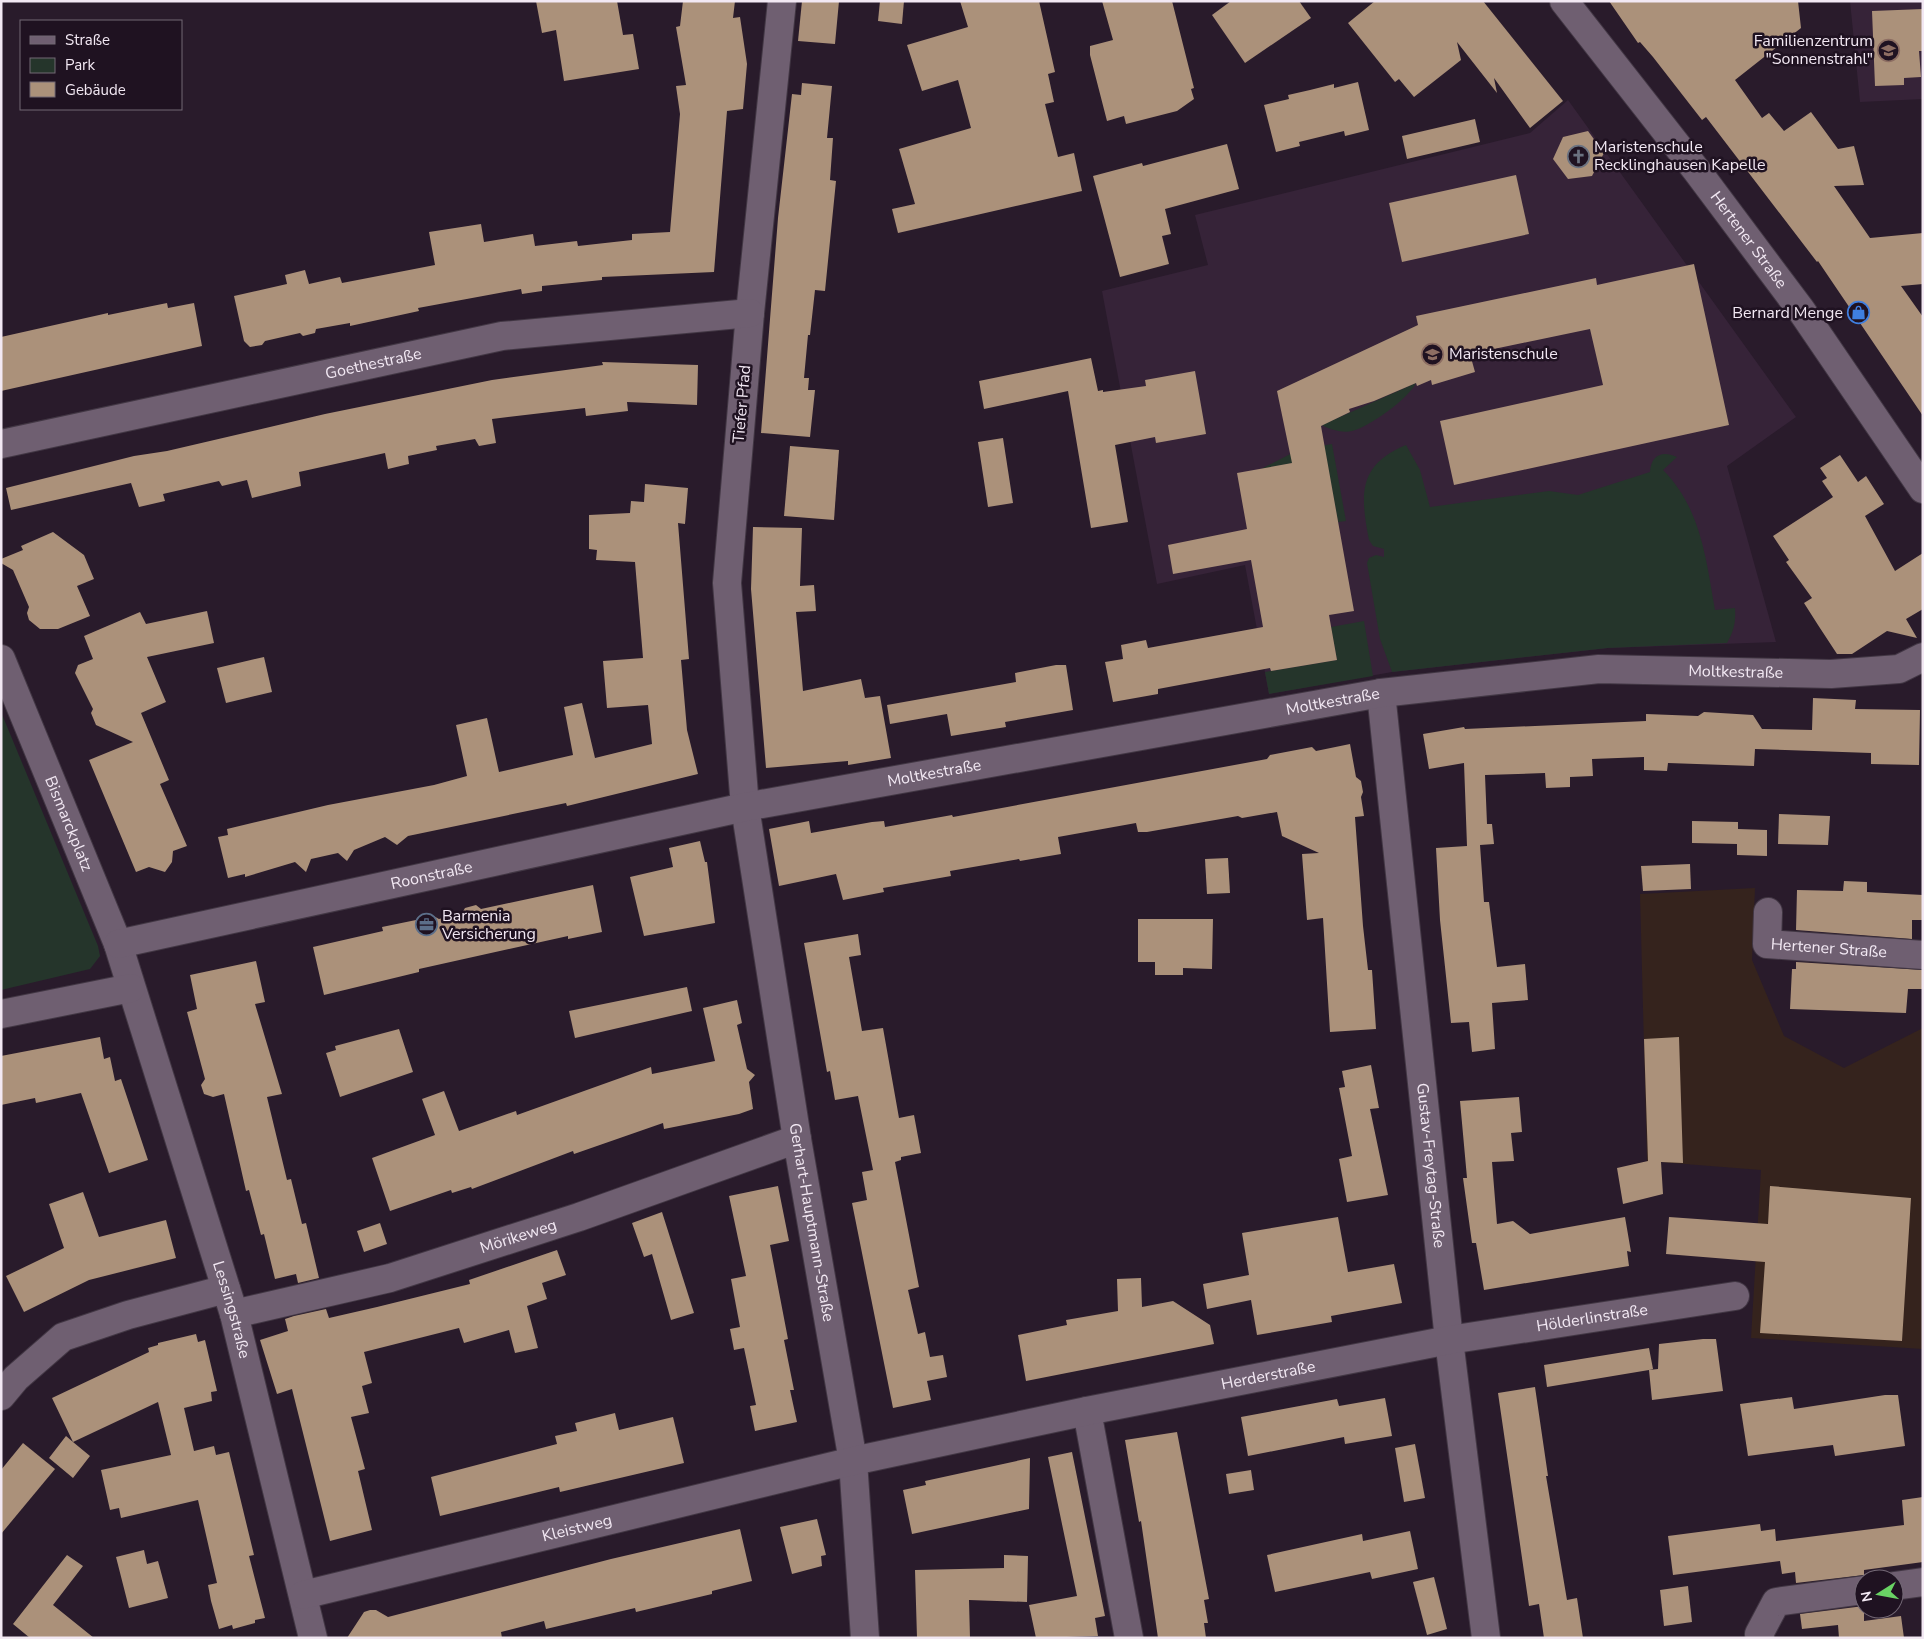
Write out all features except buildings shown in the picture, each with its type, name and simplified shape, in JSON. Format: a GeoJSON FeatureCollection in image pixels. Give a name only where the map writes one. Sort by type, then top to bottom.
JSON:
{"type":"FeatureCollection","features":[{"type":"Feature","properties":{"kind":"street","name":"Tiefer Pfad"},"geometry":{"type":"LineString","coordinates":[[745,807],[727,583],[750,313],[782,1]]}},
{"type":"Feature","properties":{"kind":"street","name":"Hertener Straße"},"geometry":{"type":"LineString","coordinates":[[1564,1],[1697,171],[1801,310],[1923,489]]}},
{"type":"Feature","properties":{"kind":"street","name":"Goethestraße"},"geometry":{"type":"LineString","coordinates":[[1,444],[502,336],[750,313]]}},
{"type":"Feature","properties":{"kind":"street","name":"Moltkestraße"},"geometry":{"type":"LineString","coordinates":[[745,807],[1381,694],[1599,669],[1831,674],[1899,669],[1923,657]]}},
{"type":"Feature","properties":{"kind":"street","name":"Bismarckplatz"},"geometry":{"type":"LineString","coordinates":[[1,659],[118,944],[131,988]]}},
{"type":"Feature","properties":{"kind":"street","name":"Gustav-Freytag-Straße"},"geometry":{"type":"LineString","coordinates":[[1381,694],[1449,1340],[1486,1638]]}},
{"type":"Feature","properties":{"kind":"street","name":"Roonstraße"},"geometry":{"type":"LineString","coordinates":[[118,944],[745,807]]}},
{"type":"Feature","properties":{"kind":"street","name":"Gerhart-Hauptmann-Straße"},"geometry":{"type":"LineString","coordinates":[[745,807],[797,1139],[853,1462],[866,1638]]}},
{"type":"Feature","properties":{"kind":"street","name":"Hertener Straße"},"geometry":{"type":"LineString","coordinates":[[1768,912],[1767,944],[1923,955]]}},
{"type":"Feature","properties":{"kind":"street"},"geometry":{"type":"LineString","coordinates":[[1,1014],[131,988]]}},
{"type":"Feature","properties":{"kind":"street","name":"Lessingstraße"},"geometry":{"type":"LineString","coordinates":[[131,988],[230,1301],[313,1638]]}},
{"type":"Feature","properties":{"kind":"street","name":"Mörikeweg"},"geometry":{"type":"LineString","coordinates":[[1,1396],[16,1378],[63,1337],[128,1315],[390,1278],[579,1217],[797,1139]]}},
{"type":"Feature","properties":{"kind":"street","name":"Hölderlinstraße"},"geometry":{"type":"LineString","coordinates":[[1449,1340],[1735,1296]]}},
{"type":"Feature","properties":{"kind":"street","name":"Herderstraße"},"geometry":{"type":"LineString","coordinates":[[853,1462],[1087,1411],[1449,1340]]}},
{"type":"Feature","properties":{"kind":"street"},"geometry":{"type":"LineString","coordinates":[[1087,1411],[1129,1638]]}},
{"type":"Feature","properties":{"kind":"street","name":"Kleistweg"},"geometry":{"type":"LineString","coordinates":[[303,1595],[853,1462]]}},
{"type":"Feature","properties":{"kind":"street"},"geometry":{"type":"LineString","coordinates":[[1904,1585],[1923,1582]]}},
{"type":"Feature","properties":{"kind":"street"},"geometry":{"type":"LineString","coordinates":[[1760,1638],[1759,1634],[1776,1602],[1854,1591]]}},
{"type":"Feature","properties":{"kind":"shaded area","name":"Familienzentrum \"Sonnenstrahl\""},"geometry":{"type":"Polygon","coordinates":[[[1850,1],[1923,1],[1923,99],[1860,102],[1850,1]]]}},
{"type":"Feature","properties":{"kind":"shaded area","name":"Maristenschule"},"geometry":{"type":"Polygon","coordinates":[[[1568,100],[1796,417],[1727,466],[1776,642],[1608,648],[1392,672],[1269,694],[1245,565],[1157,584],[1102,291],[1208,265],[1195,215],[1530,133],[1568,100]]]}},
{"type":"Feature","properties":{"kind":"shaded area"},"geometry":{"type":"Polygon","coordinates":[[[1755,888],[1752,960],[1784,1036],[1844,1068],[1923,1028],[1923,1349],[1751,1338],[1761,1170],[1647,1161],[1640,894],[1755,888]]]}},
{"type":"Feature","properties":{"kind":"green space"},"geometry":{"type":"Polygon","coordinates":[[[1416,383],[1397,404],[1368,424],[1348,432],[1322,425],[1416,383]]]}},
{"type":"Feature","properties":{"kind":"green space"},"geometry":{"type":"Polygon","coordinates":[[[1332,444],[1346,521],[1338,522],[1326,457],[1261,469],[1298,450],[1332,444]]]}},
{"type":"Feature","properties":{"kind":"green space"},"geometry":{"type":"Polygon","coordinates":[[[1406,445],[1420,470],[1430,507],[1549,491],[1578,495],[1650,472],[1655,458],[1662,454],[1677,457],[1663,470],[1676,485],[1694,518],[1705,553],[1715,610],[1735,608],[1734,626],[1727,643],[1608,648],[1392,672],[1380,639],[1367,563],[1369,558],[1376,555],[1384,557],[1384,549],[1373,546],[1369,540],[1364,509],[1364,495],[1366,483],[1371,472],[1379,462],[1390,453],[1406,445]]]}},
{"type":"Feature","properties":{"kind":"green space"},"geometry":{"type":"Polygon","coordinates":[[[1364,621],[1373,676],[1269,694],[1265,672],[1337,660],[1331,627],[1364,621]]]}},
{"type":"Feature","properties":{"kind":"green space"},"geometry":{"type":"Polygon","coordinates":[[[1,712],[98,946],[100,956],[90,969],[1,990],[1,712]]]}},
{"type":"Feature","properties":{"kind":"place","name":"Familienzentrum \"Sonnenstrahl\""},"geometry":{"type":"Point","coordinates":[1889,50]}},
{"type":"Feature","properties":{"kind":"place","name":"Maristenschule Recklinghausen Kapelle"},"geometry":{"type":"Point","coordinates":[1578,156]}},
{"type":"Feature","properties":{"kind":"place","name":"Bernard Menge"},"geometry":{"type":"Point","coordinates":[1859,313]}},
{"type":"Feature","properties":{"kind":"place","name":"Maristenschule"},"geometry":{"type":"Point","coordinates":[1433,354]}},
{"type":"Feature","properties":{"kind":"place","name":"Barmenia Versicherung"},"geometry":{"type":"Point","coordinates":[426,925]}}]}
